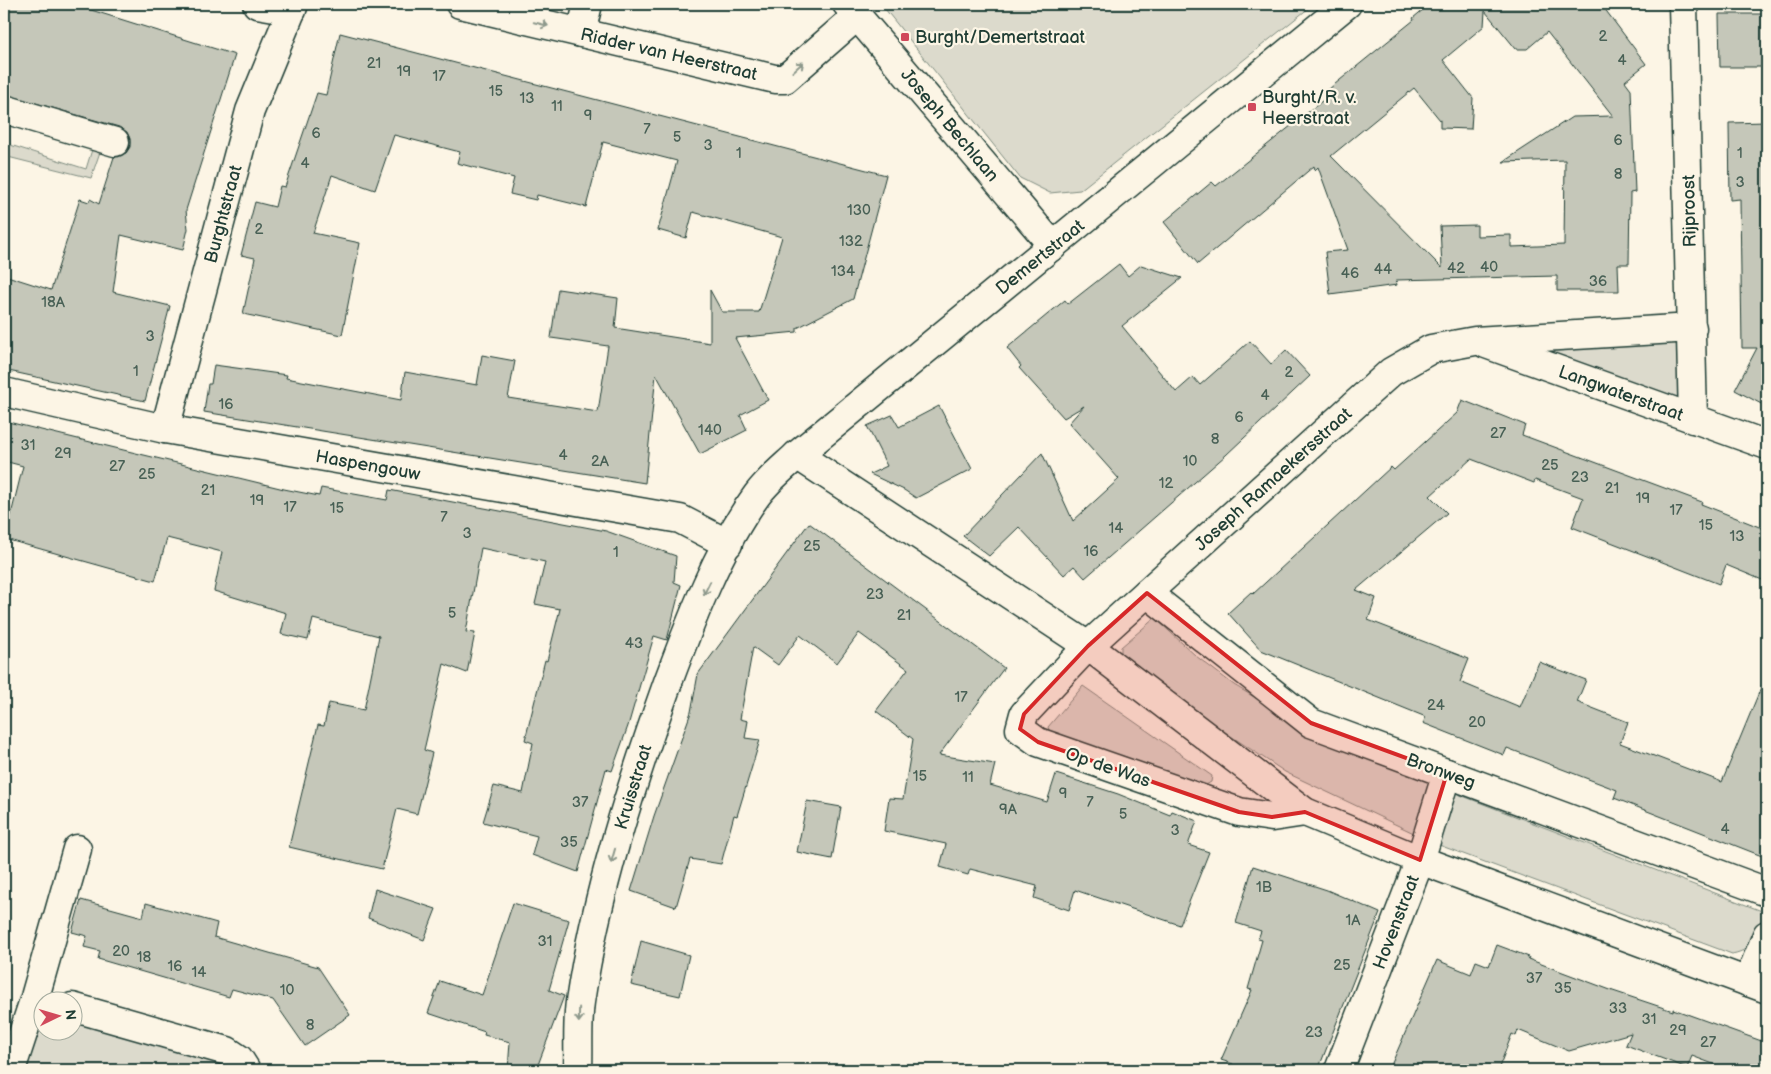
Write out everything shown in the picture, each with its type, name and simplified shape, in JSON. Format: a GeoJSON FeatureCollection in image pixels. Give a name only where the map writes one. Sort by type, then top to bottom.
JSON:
{"type":"FeatureCollection","features":[{"type":"Feature","properties":{"kind":"street"},"geometry":{"type":"LineString","coordinates":[[257,4],[293,7]]}},
{"type":"Feature","properties":{"kind":"street","name":"Ridder van Heerstraat"},"geometry":{"type":"LineString","coordinates":[[460,4],[775,79],[785,79],[852,10]]}},
{"type":"Feature","properties":{"kind":"street"},"geometry":{"type":"LineString","coordinates":[[581,33],[588,4]]}},
{"type":"Feature","properties":{"kind":"street","name":"Demertstraat"},"geometry":{"type":"LineString","coordinates":[[742,520],[757,495],[797,455],[1347,4]]}},
{"type":"Feature","properties":{"kind":"street","name":"Rijproost"},"geometry":{"type":"LineString","coordinates":[[1683,4],[1693,419]]}},
{"type":"Feature","properties":{"kind":"street","name":"Burghtstraat"},"geometry":{"type":"LineString","coordinates":[[166,429],[250,110],[293,7]]}},
{"type":"Feature","properties":{"kind":"street","name":"Joseph Bechlaan"},"geometry":{"type":"LineString","coordinates":[[852,10],[1053,246]]}},
{"type":"Feature","properties":{"kind":"street"},"geometry":{"type":"LineString","coordinates":[[4,109],[115,142]]}},
{"type":"Feature","properties":{"kind":"street","name":"Joseph Ramaekersstraat"},"geometry":{"type":"LineString","coordinates":[[1088,646],[1391,372],[1431,349],[1475,340],[1692,328]]}},
{"type":"Feature","properties":{"kind":"street","name":"Langwaterstraat"},"geometry":{"type":"LineString","coordinates":[[1475,340],[1767,445]]}},
{"type":"Feature","properties":{"kind":"street","name":"Haspengouw"},"geometry":{"type":"LineString","coordinates":[[4,392],[166,429],[680,519],[728,544]]}},
{"type":"Feature","properties":{"kind":"street"},"geometry":{"type":"LineString","coordinates":[[797,455],[1088,646],[1305,812],[1420,860],[1758,985],[1767,935]]}},
{"type":"Feature","properties":{"kind":"street","name":"Kruisstraat"},"geometry":{"type":"LineString","coordinates":[[578,1070],[580,1004],[600,900],[638,769],[692,618],[728,544],[742,520]]}},
{"type":"Feature","properties":{"kind":"street","name":"Bronweg"},"geometry":{"type":"LineString","coordinates":[[1147,593],[1311,723],[1767,892]]}},
{"type":"Feature","properties":{"kind":"street","name":"Op de Was"},"geometry":{"type":"LineString","coordinates":[[1088,646],[1024,714],[1020,729],[1038,742],[1239,812],[1272,817],[1305,812]]}},
{"type":"Feature","properties":{"kind":"street","name":"Hovenstraat"},"geometry":{"type":"LineString","coordinates":[[1339,1070],[1420,860],[1447,773]]}},
{"type":"Feature","properties":{"kind":"street"},"geometry":{"type":"LineString","coordinates":[[46,992],[77,849]]}},
{"type":"Feature","properties":{"kind":"street"},"geometry":{"type":"LineString","coordinates":[[82,1010],[227,1051],[239,1059],[246,1070]]}},
{"type":"Feature","properties":{"kind":"street"},"geometry":{"type":"LineString","coordinates":[[11,1070],[32,1025]]}},
{"type":"Feature","properties":{"kind":"highlighted area"},"geometry":{"type":"Polygon","coordinates":[[[1147,593],[1311,723],[1447,773],[1420,860],[1305,812],[1272,817],[1239,812],[1038,742],[1020,729],[1024,714],[1088,646],[1147,593]]]}},
{"type":"Feature","properties":{"kind":"shaded area"},"geometry":{"type":"Polygon","coordinates":[[[881,4],[1314,4],[1080,190],[1050,193],[1020,178],[881,4]]]}},
{"type":"Feature","properties":{"kind":"shaded area"},"geometry":{"type":"Polygon","coordinates":[[[4,143],[86,169],[94,143],[101,149],[91,178],[4,156],[4,143]]]}},
{"type":"Feature","properties":{"kind":"shaded area"},"geometry":{"type":"Polygon","coordinates":[[[1686,335],[1687,412],[1495,343],[1686,335]]]}},
{"type":"Feature","properties":{"kind":"shaded area"},"geometry":{"type":"Polygon","coordinates":[[[1155,618],[1196,656],[1234,685],[1311,731],[1455,793],[1767,913],[1756,940],[1746,949],[1732,954],[1439,845],[1285,772],[1121,663],[1121,647],[1155,618]]]}},
{"type":"Feature","properties":{"kind":"shaded area"},"geometry":{"type":"Polygon","coordinates":[[[1083,686],[1212,776],[1211,782],[1206,785],[1051,736],[1048,727],[1083,686]]]}},
{"type":"Feature","properties":{"kind":"shaded area"},"geometry":{"type":"Polygon","coordinates":[[[82,1021],[224,1063],[232,1070],[21,1070],[32,1037],[32,1042],[82,1042],[82,1021]]]}},
{"type":"Feature","properties":{"kind":"building"},"geometry":{"type":"Polygon","coordinates":[[[4,4],[72,4],[235,55],[186,210],[188,229],[183,250],[121,235],[113,292],[170,306],[145,401],[4,370],[4,275],[51,290],[80,199],[89,202],[90,199],[99,204],[114,157],[126,153],[130,147],[130,139],[127,132],[119,127],[4,94],[4,4]]]}},
{"type":"Feature","properties":{"kind":"building"},"geometry":{"type":"Polygon","coordinates":[[[1430,4],[1601,4],[1646,64],[1625,81],[1631,89],[1635,192],[1630,193],[1629,264],[1618,264],[1619,291],[1557,291],[1557,276],[1396,280],[1397,285],[1330,294],[1325,252],[1348,250],[1318,167],[1315,170],[1314,166],[1198,264],[1164,222],[1212,182],[1216,186],[1327,97],[1324,93],[1414,20],[1413,18],[1430,4]],[[1485,11],[1484,26],[1443,60],[1473,98],[1471,129],[1440,128],[1440,120],[1414,88],[1331,156],[1442,268],[1440,226],[1477,225],[1477,236],[1511,235],[1511,247],[1564,245],[1565,160],[1503,162],[1572,117],[1613,116],[1547,32],[1527,49],[1516,49],[1485,11]]]}},
{"type":"Feature","properties":{"kind":"building"},"geometry":{"type":"Polygon","coordinates":[[[1719,14],[1767,14],[1767,67],[1720,67],[1719,14]]]}},
{"type":"Feature","properties":{"kind":"building"},"geometry":{"type":"Polygon","coordinates":[[[340,33],[886,175],[853,299],[797,328],[797,332],[735,338],[768,400],[740,415],[747,430],[700,454],[656,374],[645,483],[204,412],[208,384],[211,384],[214,365],[287,375],[286,378],[401,400],[405,372],[477,385],[482,355],[515,361],[508,398],[598,412],[608,346],[551,338],[558,289],[618,298],[615,328],[710,343],[710,290],[722,312],[759,312],[782,237],[693,212],[686,238],[658,230],[677,161],[603,142],[586,207],[537,195],[536,200],[510,194],[514,178],[457,163],[460,152],[394,135],[375,190],[332,175],[313,233],[360,243],[342,335],[243,314],[255,258],[241,255],[255,202],[275,207],[280,186],[285,187],[317,93],[326,95],[340,33]]]}},
{"type":"Feature","properties":{"kind":"building"},"geometry":{"type":"Polygon","coordinates":[[[1766,122],[1767,407],[1735,390],[1757,348],[1742,348],[1740,199],[1730,200],[1729,123],[1766,122]]]}},
{"type":"Feature","properties":{"kind":"building"},"geometry":{"type":"Polygon","coordinates":[[[1119,264],[1128,276],[1141,265],[1182,278],[1122,326],[1176,392],[1193,377],[1200,385],[1250,341],[1271,364],[1286,350],[1310,376],[1226,455],[1085,578],[1074,566],[1064,575],[1019,527],[989,556],[963,536],[1042,453],[1073,521],[1119,479],[1069,423],[1084,406],[1064,418],[1019,368],[1021,366],[1007,348],[1065,300],[1068,304],[1119,264]]]}},
{"type":"Feature","properties":{"kind":"building"},"geometry":{"type":"Polygon","coordinates":[[[1462,400],[1525,425],[1522,435],[1702,502],[1701,504],[1767,530],[1767,582],[1726,565],[1719,584],[1572,527],[1583,498],[1535,480],[1534,483],[1471,459],[1430,496],[1447,513],[1356,590],[1376,598],[1368,620],[1469,659],[1460,682],[1520,707],[1539,662],[1586,680],[1577,702],[1628,722],[1620,743],[1722,782],[1767,673],[1767,858],[1614,798],[1617,790],[1507,748],[1504,755],[1423,723],[1426,717],[1261,650],[1228,613],[1251,592],[1253,594],[1391,467],[1394,470],[1457,413],[1462,400]]]}},
{"type":"Feature","properties":{"kind":"building"},"geometry":{"type":"Polygon","coordinates":[[[939,406],[972,469],[916,498],[904,490],[870,474],[887,466],[867,426],[892,415],[899,427],[939,406]]]}},
{"type":"Feature","properties":{"kind":"building"},"geometry":{"type":"Polygon","coordinates":[[[4,421],[284,489],[319,496],[321,488],[387,500],[389,490],[606,531],[676,556],[674,582],[681,585],[667,640],[654,636],[628,726],[612,771],[606,769],[578,872],[532,855],[537,836],[483,822],[494,786],[523,793],[533,743],[525,740],[560,609],[535,604],[545,562],[481,548],[466,632],[475,633],[467,673],[444,664],[424,750],[432,753],[417,814],[397,809],[382,869],[289,847],[318,725],[324,726],[329,703],[364,710],[379,636],[313,619],[308,640],[281,634],[286,613],[214,591],[222,552],[167,538],[155,581],[5,539],[23,466],[4,461],[4,421]]]}},
{"type":"Feature","properties":{"kind":"building"},"geometry":{"type":"Polygon","coordinates":[[[809,523],[1004,668],[939,755],[995,764],[990,785],[1047,802],[1056,774],[1118,794],[1170,815],[1172,811],[1197,821],[1188,845],[1209,852],[1180,925],[1075,890],[1069,910],[1034,898],[1037,886],[970,869],[968,875],[940,867],[946,844],[884,831],[889,798],[903,799],[913,739],[876,711],[908,669],[859,633],[837,663],[800,635],[778,665],[753,647],[740,719],[748,721],[745,738],[760,740],[737,816],[734,815],[721,864],[690,859],[676,907],[631,891],[654,816],[691,712],[698,674],[809,523]]]}},
{"type":"Feature","properties":{"kind":"building"},"geometry":{"type":"Polygon","coordinates":[[[807,801],[841,807],[832,859],[797,852],[807,801]]]}},
{"type":"Feature","properties":{"kind":"building"},"geometry":{"type":"Polygon","coordinates":[[[1253,866],[1327,890],[1380,913],[1318,1070],[1230,1070],[1233,1064],[1221,1060],[1252,990],[1248,989],[1262,940],[1258,939],[1261,931],[1236,923],[1253,866]]]}},
{"type":"Feature","properties":{"kind":"building"},"geometry":{"type":"Polygon","coordinates":[[[375,889],[436,909],[424,940],[368,918],[375,889]]]}},
{"type":"Feature","properties":{"kind":"building"},"geometry":{"type":"Polygon","coordinates":[[[81,900],[143,917],[146,903],[217,923],[214,937],[318,967],[350,1015],[305,1046],[273,1000],[232,989],[229,997],[98,959],[100,951],[84,947],[87,936],[72,932],[81,900]]]}},
{"type":"Feature","properties":{"kind":"building"},"geometry":{"type":"Polygon","coordinates":[[[513,903],[569,920],[549,990],[564,996],[536,1070],[508,1070],[510,1042],[484,1035],[485,1032],[428,1013],[440,981],[482,995],[513,903]]]}},
{"type":"Feature","properties":{"kind":"building"},"geometry":{"type":"Polygon","coordinates":[[[641,941],[689,955],[680,996],[631,985],[641,941]]]}},
{"type":"Feature","properties":{"kind":"building"},"geometry":{"type":"Polygon","coordinates":[[[1497,945],[1529,957],[1528,959],[1613,991],[1673,1011],[1673,1009],[1767,1043],[1767,1070],[1729,1070],[1692,1056],[1687,1068],[1626,1045],[1631,1033],[1569,1051],[1518,1030],[1516,1036],[1512,1034],[1498,1070],[1389,1070],[1437,960],[1471,974],[1476,961],[1489,966],[1497,945]]]}},
{"type":"Feature","properties":{"kind":"place","name":"Burght/Demertstraat"},"geometry":{"type":"Point","coordinates":[905,37]}},
{"type":"Feature","properties":{"kind":"place","name":"Burght/R. v. Heerstraat"},"geometry":{"type":"Point","coordinates":[1252,107]}}]}
